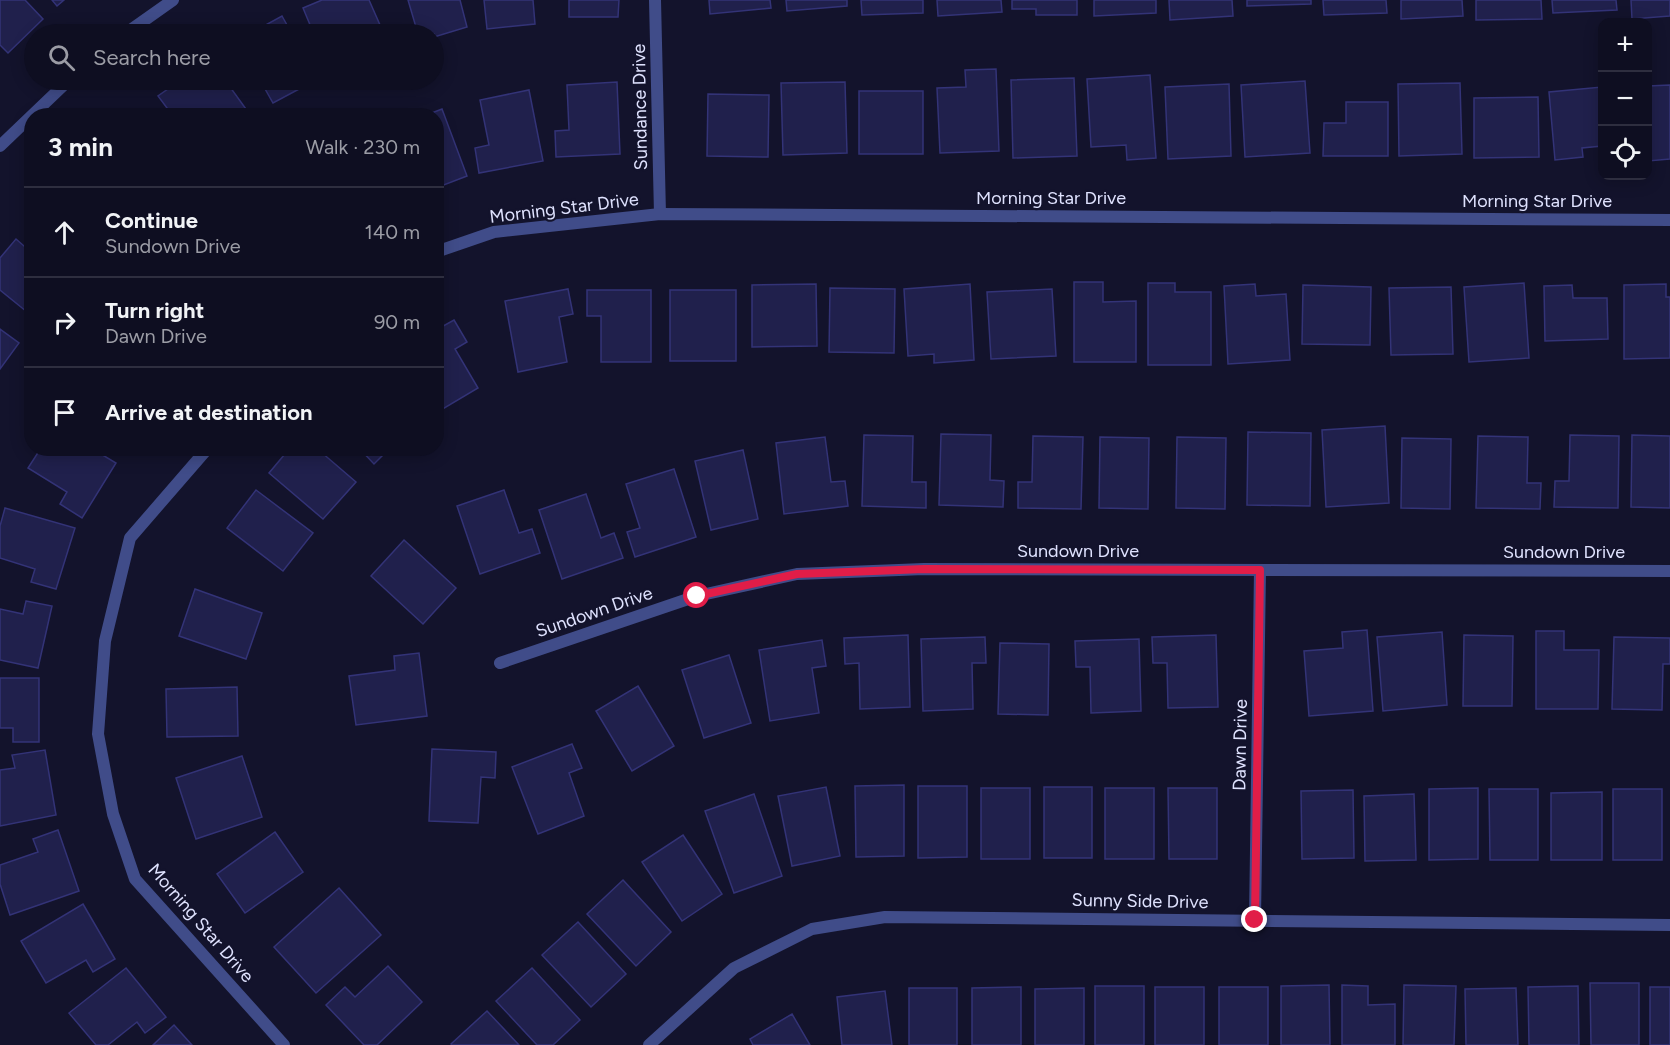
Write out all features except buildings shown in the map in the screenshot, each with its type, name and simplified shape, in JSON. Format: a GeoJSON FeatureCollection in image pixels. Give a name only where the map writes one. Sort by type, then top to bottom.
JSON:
{"type":"FeatureCollection","features":[{"type":"Feature","properties":{"kind":"street"},"geometry":{"type":"LineString","coordinates":[[138,24],[173,0]]}},
{"type":"Feature","properties":{"kind":"street","name":"Sundance Drive"},"geometry":{"type":"LineString","coordinates":[[655,0],[660,214]]}},
{"type":"Feature","properties":{"kind":"street"},"geometry":{"type":"LineString","coordinates":[[40,108],[59,90]]}},
{"type":"Feature","properties":{"kind":"street"},"geometry":{"type":"LineString","coordinates":[[0,146],[24,123]]}},
{"type":"Feature","properties":{"kind":"street","name":"Morning Star Drive"},"geometry":{"type":"LineString","coordinates":[[444,249],[494,232],[660,214],[1670,219]]}},
{"type":"Feature","properties":{"kind":"street","name":"Morning Star Drive"},"geometry":{"type":"LineString","coordinates":[[201,456],[130,538],[105,641],[98,734],[113,814],[135,879],[284,1045]]}},
{"type":"Feature","properties":{"kind":"street","name":"Sundown Drive"},"geometry":{"type":"LineString","coordinates":[[501,663],[697,596],[797,574],[924,569],[1670,571]]}},
{"type":"Feature","properties":{"kind":"street","name":"Dawn Drive"},"geometry":{"type":"LineString","coordinates":[[1255,920],[1260,570]]}},
{"type":"Feature","properties":{"kind":"street","name":"Sunny Side Drive"},"geometry":{"type":"LineString","coordinates":[[649,1045],[734,968],[812,929],[885,917],[1670,925]]}},
{"type":"Feature","properties":{"kind":"route"},"geometry":{"type":"LineString","coordinates":[[697,596],[797,574],[924,569],[1260,570],[1255,920]]}}]}
